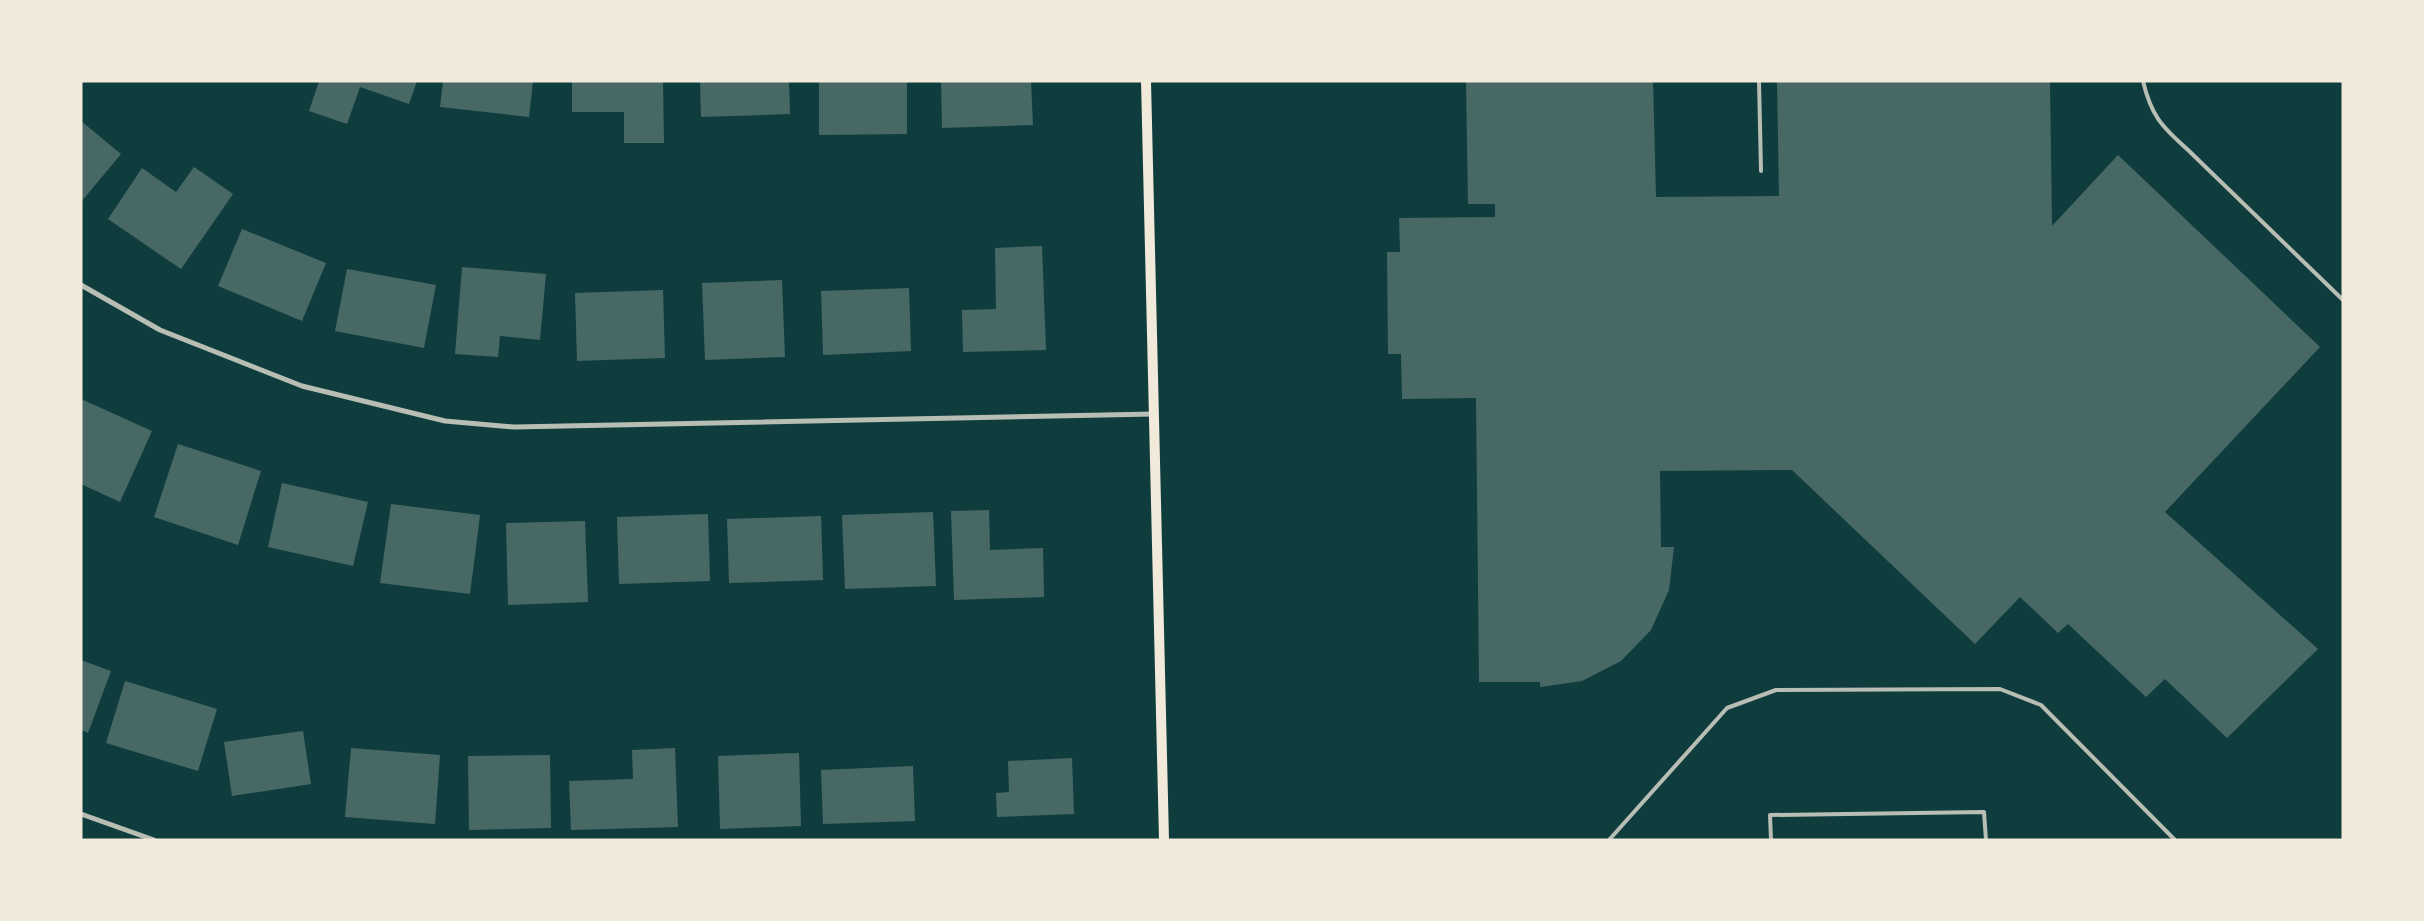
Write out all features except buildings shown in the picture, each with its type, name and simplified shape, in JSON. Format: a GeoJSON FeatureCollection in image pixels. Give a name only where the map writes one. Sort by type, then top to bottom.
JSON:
{"type":"FeatureCollection","features":[{"type":"Feature","properties":{"kind":"main road"},"geometry":{"type":"LineString","coordinates":[[1146,81],[1164,840]]}},
{"type":"Feature","properties":{"kind":"street"},"geometry":{"type":"LineString","coordinates":[[81,285],[160,330],[302,386],[445,421],[514,427],[1154,414]]}},
{"type":"Feature","properties":{"kind":"street"},"geometry":{"type":"LineString","coordinates":[[81,814],[154,840]]}},
{"type":"Feature","properties":{"kind":"lane"},"geometry":{"type":"LineString","coordinates":[[1759,81],[1761,171]]}},
{"type":"Feature","properties":{"kind":"lane"},"geometry":{"type":"LineString","coordinates":[[2143,81],[2149,104],[2164,130],[2187,149],[2343,300]]}},
{"type":"Feature","properties":{"kind":"lane"},"geometry":{"type":"LineString","coordinates":[[1609,840],[1727,708],[1776,690],[2000,689],[2041,705],[2175,840]]}},
{"type":"Feature","properties":{"kind":"lane"},"geometry":{"type":"LineString","coordinates":[[1771,840],[1770,815],[1984,812],[1986,840]]}}]}
